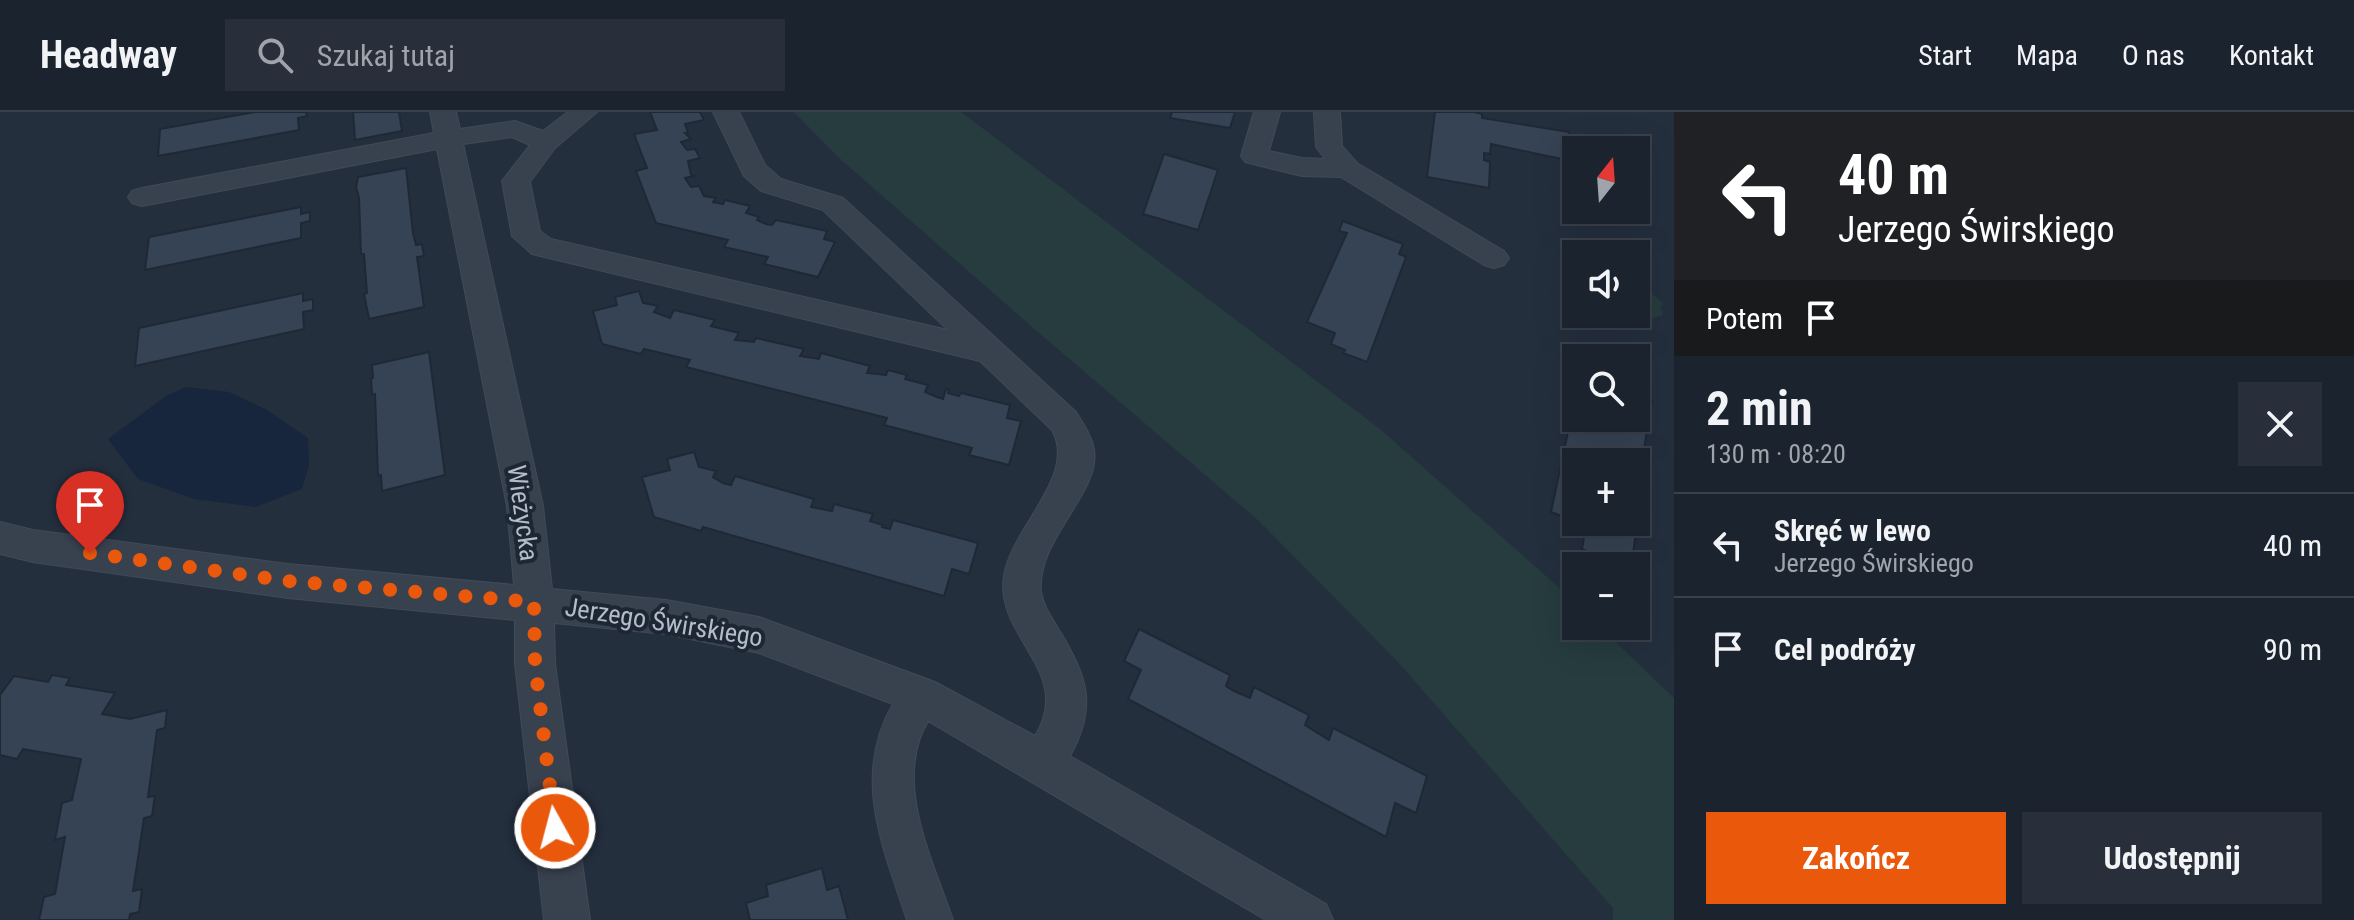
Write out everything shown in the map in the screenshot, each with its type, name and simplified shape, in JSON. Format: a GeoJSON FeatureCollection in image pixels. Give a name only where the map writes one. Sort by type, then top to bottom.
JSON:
{"type":"FeatureCollection","features":[{"type":"Feature","properties":{"kind":"street"},"geometry":{"type":"LineString","coordinates":[[584,112],[546,142],[516,181],[526,236],[542,247],[988,352]]}},
{"type":"Feature","properties":{"kind":"street"},"geometry":{"type":"LineString","coordinates":[[726,112],[754,170],[771,185],[833,204],[1064,421],[1076,443],[1077,460],[1040,528],[1021,579],[1028,612],[1064,674],[1065,721],[1043,763]]}},
{"type":"Feature","properties":{"kind":"street"},"geometry":{"type":"LineString","coordinates":[[1267,112],[1254,156],[1302,167],[1347,169]]}},
{"type":"Feature","properties":{"kind":"street"},"geometry":{"type":"LineString","coordinates":[[1327,112],[1329,147],[1347,169],[1494,258]]}},
{"type":"Feature","properties":{"kind":"street"},"geometry":{"type":"LineString","coordinates":[[142,197],[446,126],[515,129],[546,142]]}},
{"type":"Feature","properties":{"kind":"street","name":"Wieżycka"},"geometry":{"type":"LineString","coordinates":[[446,126],[525,506],[534,602],[535,664],[567,920]]}},
{"type":"Feature","properties":{"kind":"street","name":"Jerzego Świrskiego"},"geometry":{"type":"LineString","coordinates":[[0,538],[33,546],[288,581],[534,602],[666,617],[759,635],[921,696],[1043,763],[1310,920]]}},
{"type":"Feature","properties":{"kind":"street"},"geometry":{"type":"LineString","coordinates":[[921,696],[907,717],[894,751],[895,790],[905,846],[930,920]]}},
{"type":"Feature","properties":{"kind":"green space"},"geometry":{"type":"Polygon","coordinates":[[[794,112],[961,112],[1380,429],[1555,584],[1562,591],[1562,640],[1614,640],[1674,698],[1674,920],[1613,920],[1613,908],[1397,661],[1259,521],[838,157],[794,112]]]}},
{"type":"Feature","properties":{"kind":"green space"},"geometry":{"type":"Polygon","coordinates":[[[1650,292],[1664,304],[1660,306],[1663,315],[1650,319],[1650,292]]]}},
{"type":"Feature","properties":{"kind":"water"},"geometry":{"type":"Polygon","coordinates":[[[186,387],[229,392],[267,410],[308,438],[309,465],[302,489],[256,507],[194,499],[138,479],[108,439],[166,396],[186,387]]]}},
{"type":"Feature","properties":{"kind":"building"},"geometry":{"type":"Polygon","coordinates":[[[255,112],[306,112],[307,116],[298,118],[299,130],[158,156],[160,129],[255,112]]]}},
{"type":"Feature","properties":{"kind":"building"},"geometry":{"type":"Polygon","coordinates":[[[353,112],[399,112],[402,131],[355,140],[353,112]]]}},
{"type":"Feature","properties":{"kind":"building"},"geometry":{"type":"Polygon","coordinates":[[[650,112],[700,112],[704,120],[685,124],[688,133],[685,133],[691,139],[681,142],[687,150],[695,149],[700,158],[688,161],[691,175],[694,176],[685,178],[691,187],[699,186],[704,196],[716,198],[713,202],[723,204],[725,200],[750,206],[746,213],[759,217],[757,220],[766,224],[772,225],[776,220],[827,231],[824,239],[835,242],[818,277],[764,264],[768,257],[724,247],[728,240],[656,223],[636,171],[647,168],[634,134],[657,130],[650,112]]]}},
{"type":"Feature","properties":{"kind":"building"},"geometry":{"type":"Polygon","coordinates":[[[1172,112],[1235,112],[1230,128],[1170,118],[1172,112]]]}},
{"type":"Feature","properties":{"kind":"building"},"geometry":{"type":"Polygon","coordinates":[[[1435,112],[1474,112],[1482,114],[1482,118],[1569,132],[1569,136],[1562,136],[1562,159],[1491,144],[1490,154],[1484,153],[1484,160],[1490,162],[1489,188],[1427,177],[1435,112]]]}},
{"type":"Feature","properties":{"kind":"building"},"geometry":{"type":"Polygon","coordinates":[[[1164,154],[1218,170],[1198,230],[1143,214],[1164,154]]]}},
{"type":"Feature","properties":{"kind":"building"},"geometry":{"type":"Polygon","coordinates":[[[406,168],[413,233],[416,245],[422,244],[424,256],[417,257],[424,307],[369,319],[364,294],[367,293],[364,254],[361,254],[358,177],[406,168]]]}},
{"type":"Feature","properties":{"kind":"building"},"geometry":{"type":"Polygon","coordinates":[[[301,207],[301,214],[310,212],[310,221],[301,223],[301,238],[145,270],[149,237],[301,207]]]}},
{"type":"Feature","properties":{"kind":"building"},"geometry":{"type":"Polygon","coordinates":[[[1343,221],[1403,244],[1399,254],[1406,257],[1367,362],[1343,353],[1345,350],[1331,344],[1335,333],[1307,322],[1347,233],[1339,231],[1343,221]]]}},
{"type":"Feature","properties":{"kind":"building"},"geometry":{"type":"Polygon","coordinates":[[[639,291],[643,303],[658,306],[654,312],[670,318],[674,310],[715,320],[711,326],[739,333],[735,340],[754,342],[756,338],[804,349],[800,356],[819,359],[821,353],[870,366],[867,373],[886,375],[888,370],[907,375],[905,379],[928,385],[925,392],[943,399],[946,389],[948,393],[959,396],[961,393],[1010,405],[1007,418],[1021,421],[1009,465],[969,455],[972,448],[884,425],[887,418],[686,367],[690,360],[644,349],[641,354],[602,344],[593,311],[617,305],[615,297],[639,291]]]}},
{"type":"Feature","properties":{"kind":"building"},"geometry":{"type":"Polygon","coordinates":[[[303,293],[303,301],[313,299],[313,310],[303,312],[304,329],[135,366],[139,328],[303,293]]]}},
{"type":"Feature","properties":{"kind":"building"},"geometry":{"type":"Polygon","coordinates":[[[429,352],[445,475],[382,491],[381,475],[378,476],[372,365],[429,352]]]}},
{"type":"Feature","properties":{"kind":"building"},"geometry":{"type":"Polygon","coordinates":[[[1568,432],[1647,432],[1644,448],[1565,448],[1568,432]]]}},
{"type":"Feature","properties":{"kind":"building"},"geometry":{"type":"Polygon","coordinates":[[[694,452],[699,467],[716,471],[713,477],[723,483],[731,485],[735,476],[814,499],[811,507],[832,511],[834,504],[873,514],[870,521],[882,527],[890,529],[893,520],[978,543],[969,574],[952,569],[944,596],[703,527],[701,531],[654,517],[642,477],[670,470],[667,459],[694,452]]]}},
{"type":"Feature","properties":{"kind":"building"},"geometry":{"type":"Polygon","coordinates":[[[1562,460],[1562,516],[1551,512],[1562,460]]]}},
{"type":"Feature","properties":{"kind":"building"},"geometry":{"type":"Polygon","coordinates":[[[1584,536],[1635,536],[1633,552],[1589,552],[1582,549],[1584,536]]]}},
{"type":"Feature","properties":{"kind":"building"},"geometry":{"type":"Polygon","coordinates":[[[1139,629],[1230,675],[1226,686],[1234,691],[1250,698],[1254,687],[1309,715],[1305,725],[1329,740],[1333,728],[1427,776],[1416,813],[1395,803],[1386,837],[1128,699],[1141,670],[1124,661],[1139,629]]]}},
{"type":"Feature","properties":{"kind":"building"},"geometry":{"type":"Polygon","coordinates":[[[52,675],[70,678],[66,685],[115,693],[102,714],[130,719],[167,710],[165,728],[157,730],[148,797],[155,796],[152,816],[144,818],[133,891],[142,889],[139,912],[130,914],[129,920],[39,920],[44,897],[55,894],[65,837],[55,840],[62,803],[72,800],[81,759],[23,749],[17,759],[0,755],[0,695],[14,676],[48,682],[52,675]]]}},
{"type":"Feature","properties":{"kind":"building"},"geometry":{"type":"Polygon","coordinates":[[[822,868],[827,890],[839,886],[848,920],[750,920],[746,903],[768,896],[766,885],[822,868]]]}},
{"type":"Feature","properties":{"kind":"route"},"geometry":{"type":"LineString","coordinates":[[90,553],[288,581],[534,602],[535,664],[555,828]]}}]}
